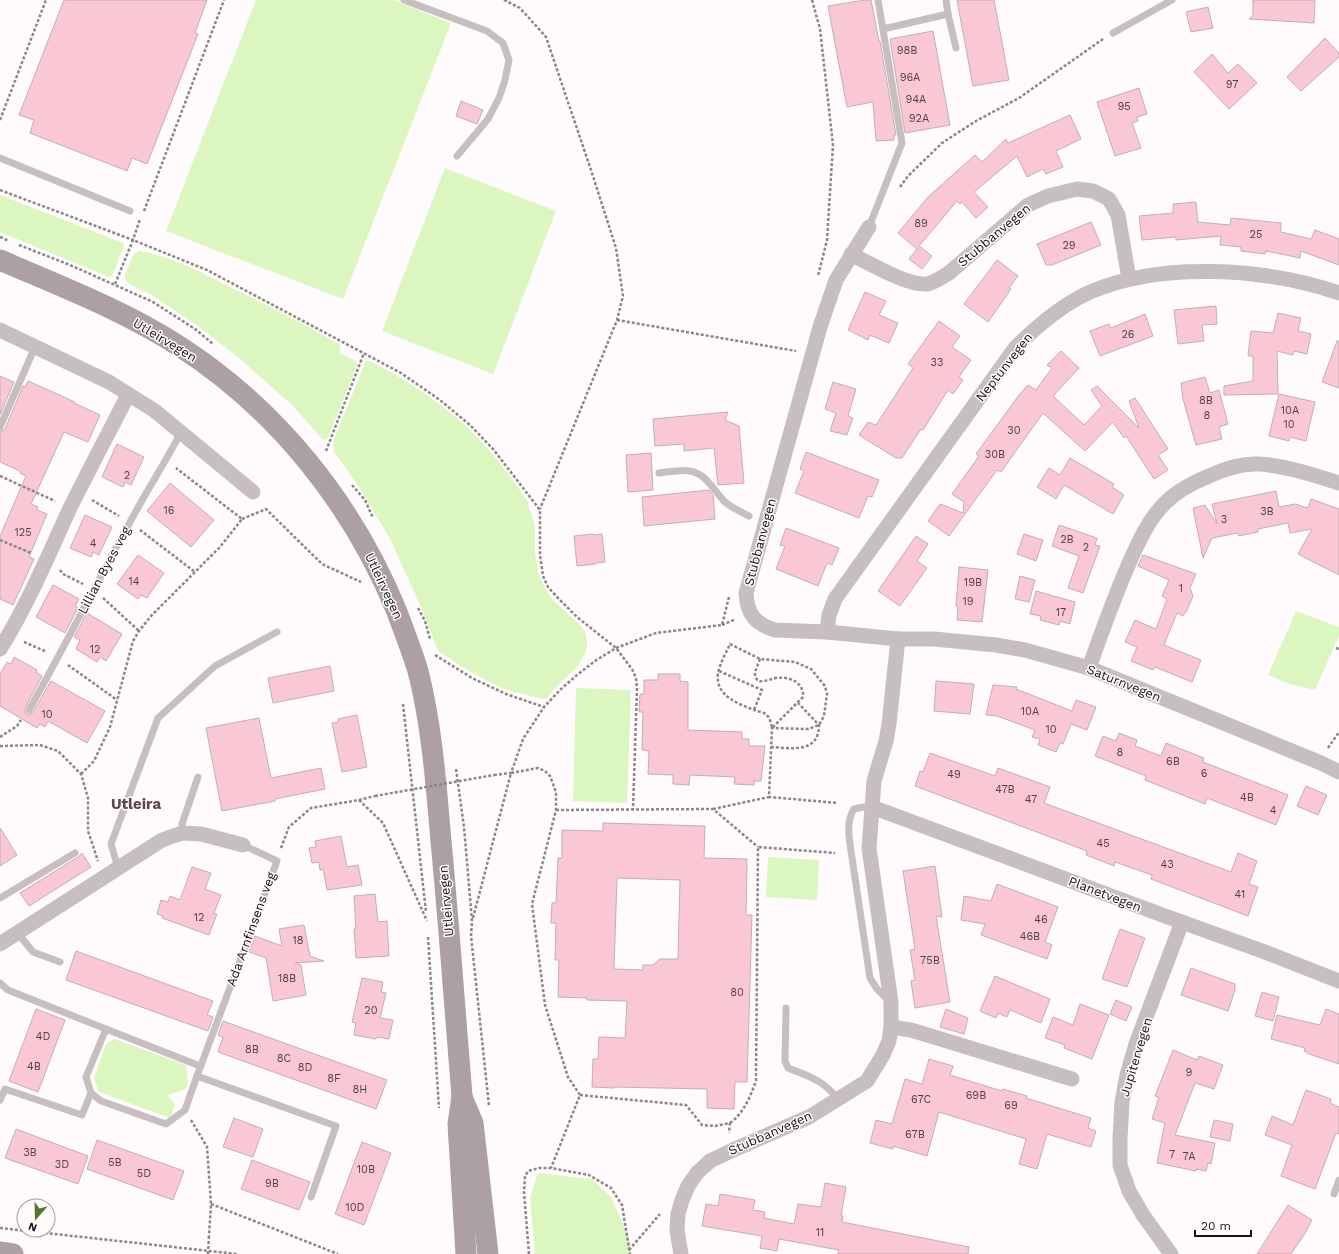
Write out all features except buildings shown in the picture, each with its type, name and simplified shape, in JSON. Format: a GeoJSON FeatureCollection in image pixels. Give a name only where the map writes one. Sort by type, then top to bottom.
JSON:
{"type":"FeatureCollection","features":[{"type":"Feature","properties":{"kind":"main road","name":"Utleirvegen"},"geometry":{"type":"LineString","coordinates":[[0,260],[106,306],[142,325],[179,346],[250,400],[303,456],[326,484],[350,519],[387,587],[403,627],[417,670],[425,707],[438,804],[462,1096],[458,1124],[466,1254]]}},
{"type":"Feature","properties":{"kind":"main road","name":"Utleirvegen"},"geometry":{"type":"LineString","coordinates":[[462,1096],[473,1123],[488,1254]]}},
{"type":"Feature","properties":{"kind":"main road"},"geometry":{"type":"LineString","coordinates":[[0,1252],[13,1254]]}},
{"type":"Feature","properties":{"kind":"street","name":"Stubbanvegen"},"geometry":{"type":"LineString","coordinates":[[851,254],[897,277],[916,283],[926,284],[937,281],[1028,205],[1048,196],[1077,189],[1093,191],[1109,199],[1118,215],[1129,278]]}},
{"type":"Feature","properties":{"kind":"street","name":"Stubbanvegen"},"geometry":{"type":"LineString","coordinates":[[681,1254],[677,1231],[678,1214],[688,1186],[697,1173],[710,1161],[809,1117],[867,1081],[883,1055],[889,1041],[891,1027],[891,1002],[869,848],[874,781],[886,741],[889,724],[898,639],[827,632],[775,630],[767,628],[755,620],[750,613],[746,593],[820,327],[836,280],[869,226]]}},
{"type":"Feature","properties":{"kind":"street","name":"Neptunvegen"},"geometry":{"type":"LineString","coordinates":[[827,632],[829,615],[835,599],[1016,348],[1037,326],[1068,304],[1089,292],[1129,278],[1218,271],[1280,277],[1339,293]]}},
{"type":"Feature","properties":{"kind":"street"},"geometry":{"type":"LineString","coordinates":[[0,330],[109,382],[155,411],[253,492]]}},
{"type":"Feature","properties":{"kind":"street"},"geometry":{"type":"LineString","coordinates":[[0,649],[9,635],[47,560],[70,508],[128,395]]}},
{"type":"Feature","properties":{"kind":"street"},"geometry":{"type":"LineString","coordinates":[[1089,668],[1120,585],[1140,538],[1150,522],[1166,502],[1179,492],[1195,482],[1219,471],[1246,465],[1259,464],[1288,468],[1339,484]]}},
{"type":"Feature","properties":{"kind":"street","name":"Saturnvegen"},"geometry":{"type":"LineString","coordinates":[[898,639],[934,640],[996,645],[1025,650],[1089,668],[1314,760],[1339,772]]}},
{"type":"Feature","properties":{"kind":"street","name":"Planetvegen"},"geometry":{"type":"LineString","coordinates":[[872,807],[1265,952],[1339,981]]}},
{"type":"Feature","properties":{"kind":"street","name":"Ada Arnfinsens veg"},"geometry":{"type":"LineString","coordinates":[[0,944],[162,840],[182,833],[202,834],[243,845]]}},
{"type":"Feature","properties":{"kind":"street","name":"Jupitervegen"},"geometry":{"type":"LineString","coordinates":[[1171,1254],[1143,1215],[1129,1191],[1120,1165],[1120,1139],[1122,1102],[1127,1075],[1136,1044],[1182,922]]}},
{"type":"Feature","properties":{"kind":"street"},"geometry":{"type":"LineString","coordinates":[[891,1027],[911,1030],[1072,1079]]}},
{"type":"Feature","properties":{"kind":"lane"},"geometry":{"type":"LineString","coordinates":[[404,0],[487,31],[503,44],[509,60],[505,80],[499,98],[488,119],[457,156]]}},
{"type":"Feature","properties":{"kind":"lane","name":"Stubbanvegen"},"geometry":{"type":"LineString","coordinates":[[869,226],[902,143],[878,0]]}},
{"type":"Feature","properties":{"kind":"lane"},"geometry":{"type":"LineString","coordinates":[[946,0],[956,48]]}},
{"type":"Feature","properties":{"kind":"lane"},"geometry":{"type":"LineString","coordinates":[[1113,33],[1172,0]]}},
{"type":"Feature","properties":{"kind":"lane"},"geometry":{"type":"LineString","coordinates":[[883,29],[948,14]]}},
{"type":"Feature","properties":{"kind":"lane"},"geometry":{"type":"LineString","coordinates":[[0,158],[130,211]]}},
{"type":"Feature","properties":{"kind":"lane"},"geometry":{"type":"LineString","coordinates":[[0,427],[35,347]]}},
{"type":"Feature","properties":{"kind":"lane","name":"Lillian Byes veg"},"geometry":{"type":"LineString","coordinates":[[29,710],[59,658],[93,590],[130,522],[181,432]]}},
{"type":"Feature","properties":{"kind":"lane"},"geometry":{"type":"LineString","coordinates":[[659,473],[690,471],[699,474],[710,484],[724,501],[750,516]]}},
{"type":"Feature","properties":{"kind":"lane"},"geometry":{"type":"LineString","coordinates":[[112,871],[111,844],[158,718],[215,666],[277,632]]}},
{"type":"Feature","properties":{"kind":"lane"},"geometry":{"type":"LineString","coordinates":[[182,833],[182,824],[198,777]]}},
{"type":"Feature","properties":{"kind":"lane"},"geometry":{"type":"LineString","coordinates":[[872,807],[859,808],[854,810],[852,813],[849,830],[851,851],[870,978],[877,989],[891,1002]]}},
{"type":"Feature","properties":{"kind":"lane","name":"Ada Arnfinsens veg"},"geometry":{"type":"LineString","coordinates":[[185,1110],[277,860],[243,845]]}},
{"type":"Feature","properties":{"kind":"lane"},"geometry":{"type":"LineString","coordinates":[[0,898],[75,853]]}},
{"type":"Feature","properties":{"kind":"lane"},"geometry":{"type":"LineString","coordinates":[[18,932],[33,952],[60,962]]}},
{"type":"Feature","properties":{"kind":"lane"},"geometry":{"type":"LineString","coordinates":[[0,983],[8,990],[200,1066]]}},
{"type":"Feature","properties":{"kind":"lane"},"geometry":{"type":"LineString","coordinates":[[786,1008],[785,1061],[788,1068],[815,1078],[832,1091],[838,1100]]}},
{"type":"Feature","properties":{"kind":"lane"},"geometry":{"type":"LineString","coordinates":[[106,1029],[86,1076],[91,1093],[101,1101],[166,1124],[185,1110]]}},
{"type":"Feature","properties":{"kind":"lane"},"geometry":{"type":"LineString","coordinates":[[197,1076],[336,1126],[311,1197]]}},
{"type":"Feature","properties":{"kind":"lane"},"geometry":{"type":"LineString","coordinates":[[0,1100],[4,1089],[82,1115],[91,1093]]}},
{"type":"Feature","properties":{"kind":"lane"},"geometry":{"type":"LineString","coordinates":[[1334,1194],[1339,1180]]}},
{"type":"Feature","properties":{"kind":"path"},"geometry":{"type":"LineString","coordinates":[[0,120],[46,0]]}},
{"type":"Feature","properties":{"kind":"path"},"geometry":{"type":"LineString","coordinates":[[115,284],[224,0]]}},
{"type":"Feature","properties":{"kind":"path"},"geometry":{"type":"LineString","coordinates":[[504,0],[520,8],[546,37],[616,248],[623,296],[617,320],[540,510],[540,555],[543,576],[548,587],[578,617],[616,648],[632,669],[636,678],[637,688],[633,810]]}},
{"type":"Feature","properties":{"kind":"path"},"geometry":{"type":"LineString","coordinates":[[812,0],[820,29],[833,145],[827,240],[818,277]]}},
{"type":"Feature","properties":{"kind":"path"},"geometry":{"type":"LineString","coordinates":[[896,191],[908,176],[942,144],[976,121],[1019,98],[1113,33]]}},
{"type":"Feature","properties":{"kind":"path"},"geometry":{"type":"LineString","coordinates":[[0,190],[133,240],[207,270],[401,373],[440,400],[470,425],[493,449],[540,510]]}},
{"type":"Feature","properties":{"kind":"path"},"geometry":{"type":"LineString","coordinates":[[0,237],[115,284],[153,302],[195,329],[218,347]]}},
{"type":"Feature","properties":{"kind":"path"},"geometry":{"type":"LineString","coordinates":[[617,320],[798,352]]}},
{"type":"Feature","properties":{"kind":"path"},"geometry":{"type":"LineString","coordinates":[[320,446],[325,452],[364,352]]}},
{"type":"Feature","properties":{"kind":"path"},"geometry":{"type":"LineString","coordinates":[[166,460],[242,519]]}},
{"type":"Feature","properties":{"kind":"path"},"geometry":{"type":"LineString","coordinates":[[0,476],[70,508]]}},
{"type":"Feature","properties":{"kind":"path"},"geometry":{"type":"LineString","coordinates":[[350,482],[364,500],[375,522]]}},
{"type":"Feature","properties":{"kind":"path"},"geometry":{"type":"LineString","coordinates":[[81,774],[94,761],[110,727],[133,641],[139,631],[151,616],[220,547],[242,519],[266,509],[322,564],[362,582],[358,576]]}},
{"type":"Feature","properties":{"kind":"path"},"geometry":{"type":"LineString","coordinates":[[0,540],[47,560]]}},
{"type":"Feature","properties":{"kind":"path"},"geometry":{"type":"LineString","coordinates":[[472,921],[511,773],[523,739],[544,707],[577,675],[616,648],[656,633],[722,625],[729,596]]}},
{"type":"Feature","properties":{"kind":"path"},"geometry":{"type":"LineString","coordinates":[[418,607],[425,621],[431,642]]}},
{"type":"Feature","properties":{"kind":"path"},"geometry":{"type":"LineString","coordinates":[[769,797],[771,747],[772,728],[770,719],[766,714],[736,703],[727,697],[718,682],[719,671],[730,644],[760,658],[795,662],[811,669],[818,676],[824,686],[827,694],[824,716],[819,725],[819,732],[816,738],[807,747],[771,747]]}},
{"type":"Feature","properties":{"kind":"path"},"geometry":{"type":"LineString","coordinates":[[432,648],[436,663]]}},
{"type":"Feature","properties":{"kind":"path"},"geometry":{"type":"LineString","coordinates":[[434,655],[472,678],[506,694],[544,707]]}},
{"type":"Feature","properties":{"kind":"path"},"geometry":{"type":"LineString","coordinates":[[756,687],[758,681],[755,677],[755,672],[760,658]]}},
{"type":"Feature","properties":{"kind":"path"},"geometry":{"type":"LineString","coordinates":[[719,671],[762,690],[754,710]]}},
{"type":"Feature","properties":{"kind":"path"},"geometry":{"type":"LineString","coordinates":[[758,681],[763,682],[783,678],[795,681],[799,684],[803,692],[802,697],[798,702],[772,728]]}},
{"type":"Feature","properties":{"kind":"path"},"geometry":{"type":"LineString","coordinates":[[359,800],[383,823],[426,921],[403,698]]}},
{"type":"Feature","properties":{"kind":"path"},"geometry":{"type":"LineString","coordinates":[[798,702],[819,725]]}},
{"type":"Feature","properties":{"kind":"path"},"geometry":{"type":"LineString","coordinates":[[0,737],[17,726],[29,710]]}},
{"type":"Feature","properties":{"kind":"path"},"geometry":{"type":"LineString","coordinates":[[772,728],[808,729],[819,725]]}},
{"type":"Feature","properties":{"kind":"path"},"geometry":{"type":"LineString","coordinates":[[0,746],[40,746],[58,751],[81,774],[88,798],[88,832],[96,858],[112,871]]}},
{"type":"Feature","properties":{"kind":"path"},"geometry":{"type":"LineString","coordinates":[[456,768],[464,827],[472,936],[489,1111]]}},
{"type":"Feature","properties":{"kind":"path"},"geometry":{"type":"LineString","coordinates":[[277,860],[289,827],[311,808],[538,768],[546,771],[550,776],[556,792],[556,810],[532,904],[545,1005],[568,1077],[580,1095]]}},
{"type":"Feature","properties":{"kind":"path"},"geometry":{"type":"LineString","coordinates":[[556,810],[714,809],[769,797],[838,803]]}},
{"type":"Feature","properties":{"kind":"path"},"geometry":{"type":"LineString","coordinates":[[714,809],[758,847],[835,852]]}},
{"type":"Feature","properties":{"kind":"path"},"geometry":{"type":"LineString","coordinates":[[580,1095],[686,1105],[702,1125],[715,1126],[730,1123],[736,1119],[748,1101],[756,1081],[758,847]]}},
{"type":"Feature","properties":{"kind":"path"},"geometry":{"type":"LineString","coordinates":[[428,937],[439,1112]]}},
{"type":"Feature","properties":{"kind":"path"},"geometry":{"type":"LineString","coordinates":[[551,1168],[580,1095]]}},
{"type":"Feature","properties":{"kind":"path"},"geometry":{"type":"LineString","coordinates":[[185,1110],[207,1147],[211,1204],[208,1254]]}},
{"type":"Feature","properties":{"kind":"path"},"geometry":{"type":"LineString","coordinates":[[730,1123],[729,1138],[733,1150]]}},
{"type":"Feature","properties":{"kind":"path"},"geometry":{"type":"LineString","coordinates":[[529,1254],[524,1192],[525,1176],[528,1171],[539,1168],[551,1168],[589,1175],[610,1188],[622,1205],[630,1254]]}},
{"type":"Feature","properties":{"kind":"path"},"geometry":{"type":"LineString","coordinates":[[211,1204],[338,1254]]}},
{"type":"Feature","properties":{"kind":"path"},"geometry":{"type":"LineString","coordinates":[[629,1250],[662,1212],[678,1214]]}},
{"type":"Feature","properties":{"kind":"path"},"geometry":{"type":"LineString","coordinates":[[0,1228],[237,1254]]}},
{"type":"Feature","properties":{"kind":"green space"},"geometry":{"type":"Polygon","coordinates":[[[256,0],[393,0],[451,23],[343,299],[166,231],[256,0]]]}},
{"type":"Feature","properties":{"kind":"green space"},"geometry":{"type":"Polygon","coordinates":[[[445,168],[556,211],[493,374],[382,331],[445,168]]]}},
{"type":"Feature","properties":{"kind":"green space"},"geometry":{"type":"Polygon","coordinates":[[[0,195],[123,243],[124,246],[112,276],[109,277],[0,232],[0,195]]]}},
{"type":"Feature","properties":{"kind":"green space"},"geometry":{"type":"Polygon","coordinates":[[[139,251],[151,253],[197,270],[286,315],[340,345],[340,353],[357,362],[357,365],[328,438],[325,440],[322,439],[294,407],[238,357],[198,326],[155,297],[127,282],[125,274],[134,254],[139,251]]]}},
{"type":"Feature","properties":{"kind":"green space"},"geometry":{"type":"Polygon","coordinates":[[[366,361],[370,361],[409,383],[457,418],[493,454],[528,502],[535,527],[535,552],[538,572],[544,586],[553,600],[583,628],[586,634],[587,642],[586,651],[578,666],[547,698],[544,699],[510,691],[491,683],[462,667],[438,651],[422,609],[389,537],[357,484],[334,452],[333,445],[336,434],[366,361]]]}},
{"type":"Feature","properties":{"kind":"green space"},"geometry":{"type":"Polygon","coordinates":[[[1296,611],[1339,627],[1339,636],[1315,690],[1289,684],[1268,675],[1296,611]]]}},
{"type":"Feature","properties":{"kind":"green space"},"geometry":{"type":"Polygon","coordinates":[[[576,688],[631,690],[627,803],[573,801],[576,688]]]}},
{"type":"Feature","properties":{"kind":"green space"},"geometry":{"type":"Polygon","coordinates":[[[768,857],[819,860],[817,900],[766,897],[768,857]]]}},
{"type":"Feature","properties":{"kind":"green space"},"geometry":{"type":"Polygon","coordinates":[[[114,1039],[186,1065],[188,1082],[186,1089],[168,1095],[175,1105],[170,1118],[99,1092],[94,1078],[106,1044],[114,1039]]]}},
{"type":"Feature","properties":{"kind":"green space"},"geometry":{"type":"Polygon","coordinates":[[[538,1173],[592,1179],[611,1197],[629,1237],[631,1254],[535,1254],[530,1197],[538,1173]]]}},
{"type":"Feature","properties":{"kind":"district","name":"Utleira"},"geometry":{"type":"Point","coordinates":[136,804]}}]}
